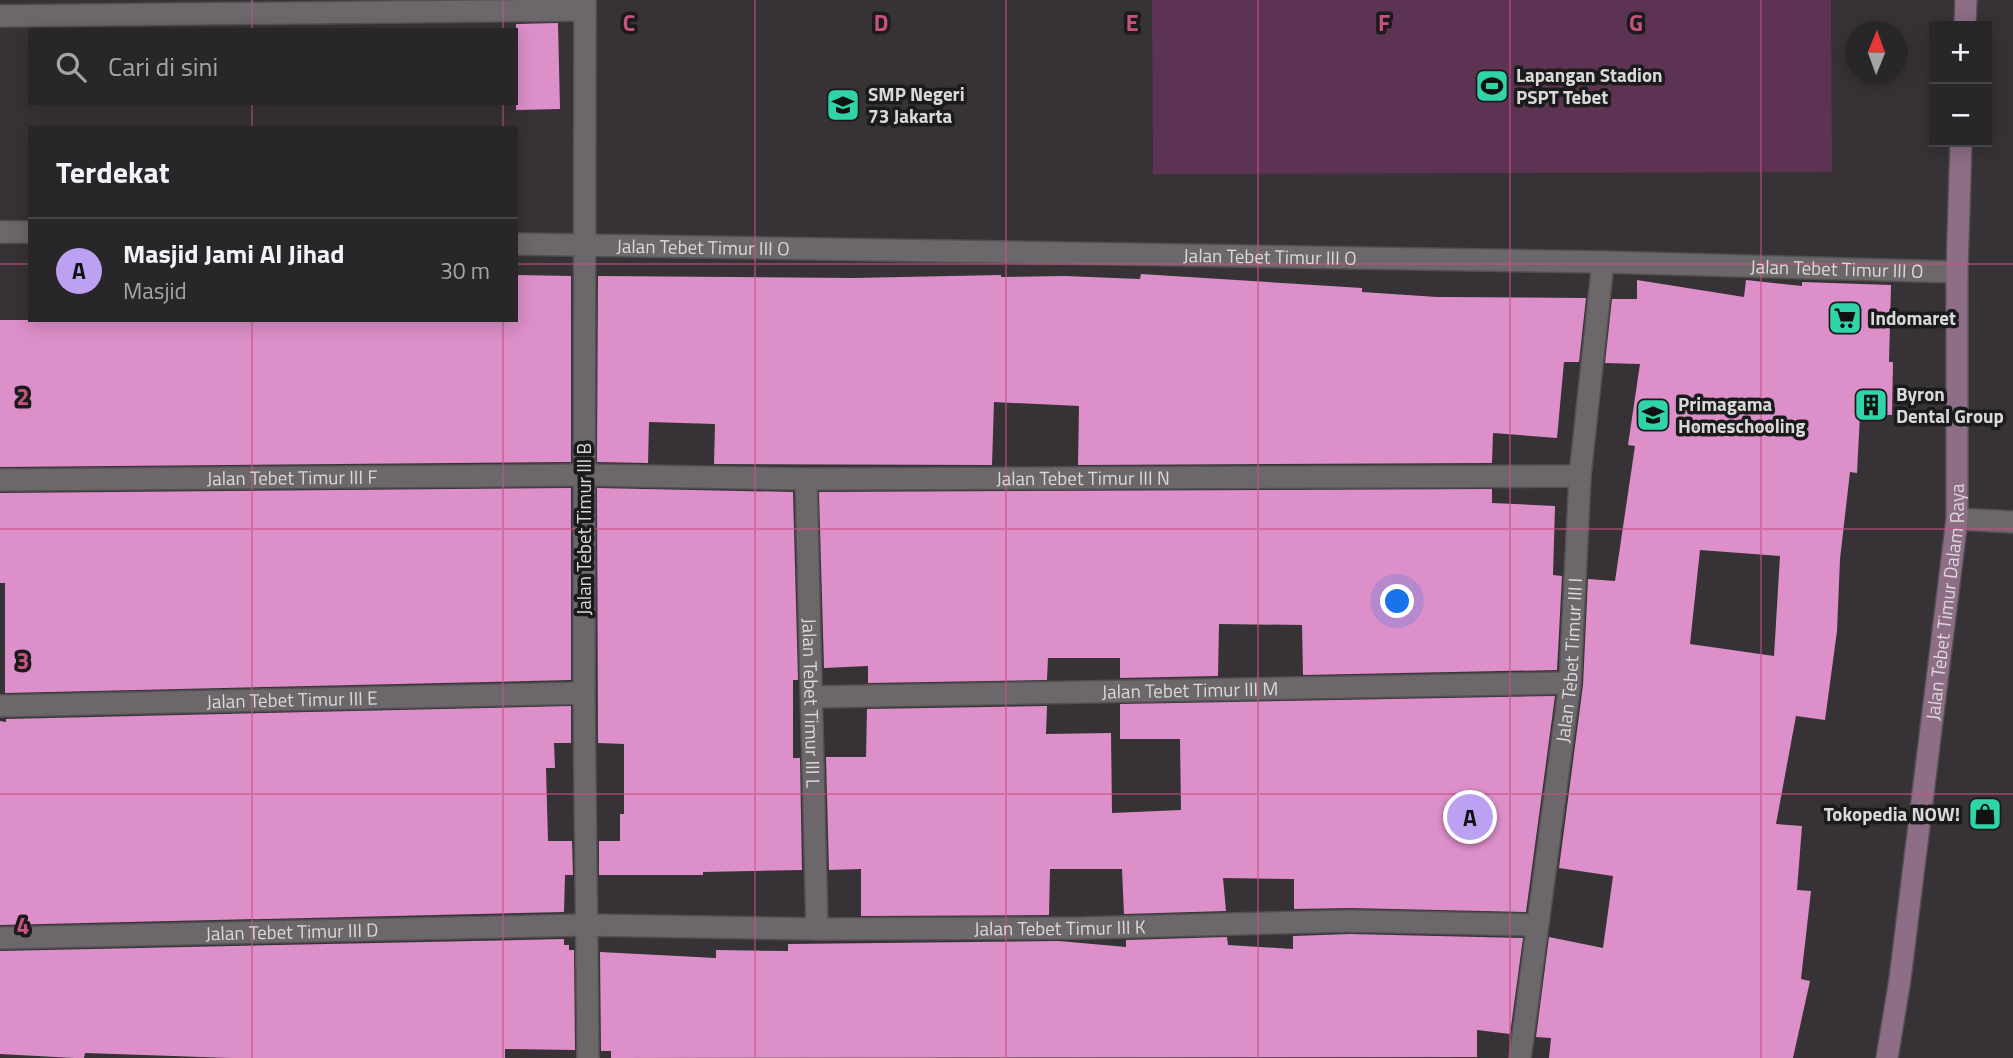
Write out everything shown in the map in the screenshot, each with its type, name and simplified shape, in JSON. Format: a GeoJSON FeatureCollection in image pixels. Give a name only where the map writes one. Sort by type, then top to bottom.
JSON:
{"type":"FeatureCollection","features":[{"type":"Feature","properties":{"kind":"street"},"geometry":{"type":"LineString","coordinates":[[1965,21],[1966,0]]}},
{"type":"Feature","properties":{"kind":"street"},"geometry":{"type":"LineString","coordinates":[[0,16],[584,5]]}},
{"type":"Feature","properties":{"kind":"street","name":"Jalan Tebet Timur III B"},"geometry":{"type":"LineString","coordinates":[[584,5],[584,693],[588,1058]]}},
{"type":"Feature","properties":{"kind":"street","name":"Jalan Tebet Timur Dalam Raya"},"geometry":{"type":"LineString","coordinates":[[1887,1058],[1900,979],[1957,519],[1957,272],[1961,147]]}},
{"type":"Feature","properties":{"kind":"street"},"geometry":{"type":"LineString","coordinates":[[0,232],[28,232]]}},
{"type":"Feature","properties":{"kind":"street","name":"Jalan Tebet Timur III O"},"geometry":{"type":"LineString","coordinates":[[518,244],[1603,262],[1957,272]]}},
{"type":"Feature","properties":{"kind":"street","name":"Jalan Tebet Timur III I"},"geometry":{"type":"LineString","coordinates":[[1520,1058],[1570,683],[1580,477],[1603,262]]}},
{"type":"Feature","properties":{"kind":"street","name":"Jalan Tebet Timur III N"},"geometry":{"type":"LineString","coordinates":[[584,475],[806,479],[1580,477]]}},
{"type":"Feature","properties":{"kind":"street","name":"Jalan Tebet Timur III F"},"geometry":{"type":"LineString","coordinates":[[0,480],[584,475]]}},
{"type":"Feature","properties":{"kind":"street","name":"Jalan Tebet Timur III L"},"geometry":{"type":"LineString","coordinates":[[806,479],[817,929]]}},
{"type":"Feature","properties":{"kind":"street"},"geometry":{"type":"LineString","coordinates":[[1957,519],[2013,522]]}},
{"type":"Feature","properties":{"kind":"street","name":"Jalan Tebet Timur III M"},"geometry":{"type":"LineString","coordinates":[[811,697],[1570,683]]}},
{"type":"Feature","properties":{"kind":"street","name":"Jalan Tebet Timur III E"},"geometry":{"type":"LineString","coordinates":[[0,706],[584,693]]}},
{"type":"Feature","properties":{"kind":"street","name":"Jalan Tebet Timur III K"},"geometry":{"type":"LineString","coordinates":[[585,925],[817,929],[1084,928],[1350,921],[1537,925]]}},
{"type":"Feature","properties":{"kind":"street","name":"Jalan Tebet Timur III D"},"geometry":{"type":"LineString","coordinates":[[0,938],[585,925]]}},
{"type":"Feature","properties":{"kind":"shaded area","name":"Lapangan Stadion PSPT Tebet"},"geometry":{"type":"Polygon","coordinates":[[[1152,0],[1831,0],[1832,172],[1153,174],[1152,0]]]}},
{"type":"Feature","properties":{"kind":"building"},"geometry":{"type":"Polygon","coordinates":[[[558,23],[560,109],[516,110],[516,24],[558,23]]]}},
{"type":"Feature","properties":{"kind":"building"},"geometry":{"type":"Polygon","coordinates":[[[1141,274],[1362,288],[1362,292],[1437,297],[1586,298],[1579,362],[1564,362],[1557,438],[1493,433],[1492,463],[1078,465],[1079,406],[994,402],[992,465],[714,464],[715,424],[649,422],[648,463],[597,462],[598,276],[854,278],[1001,275],[1140,279],[1141,274]]]}},
{"type":"Feature","properties":{"kind":"building"},"geometry":{"type":"Polygon","coordinates":[[[518,275],[571,276],[571,462],[0,467],[0,320],[518,322],[518,275]]]}},
{"type":"Feature","properties":{"kind":"building"},"geometry":{"type":"Polygon","coordinates":[[[1637,280],[1744,297],[1746,280],[1802,286],[1802,282],[1891,285],[1889,362],[1893,362],[1892,415],[1860,414],[1857,473],[1850,472],[1840,559],[1837,631],[1825,720],[1796,716],[1776,824],[1802,826],[1797,890],[1811,891],[1801,979],[1810,981],[1793,1058],[1549,1058],[1551,1038],[1536,1037],[1549,937],[1603,948],[1613,876],[1559,868],[1583,685],[1588,579],[1615,581],[1635,446],[1628,445],[1640,364],[1605,363],[1612,299],[1637,299],[1637,280]],[[1700,550],[1690,644],[1774,656],[1780,556],[1700,550]]]}},
{"type":"Feature","properties":{"kind":"building"},"geometry":{"type":"Polygon","coordinates":[[[571,488],[571,680],[5,693],[5,583],[0,583],[0,493],[571,488]]]}},
{"type":"Feature","properties":{"kind":"building"},"geometry":{"type":"Polygon","coordinates":[[[597,488],[793,492],[798,680],[793,680],[793,758],[800,758],[802,870],[703,872],[703,875],[599,875],[599,841],[620,841],[620,814],[624,814],[624,744],[598,743],[597,488]]]}},
{"type":"Feature","properties":{"kind":"building"},"geometry":{"type":"Polygon","coordinates":[[[1492,489],[1492,503],[1555,506],[1553,575],[1562,576],[1557,670],[1303,675],[1302,625],[1219,624],[1218,676],[1120,678],[1120,658],[1048,658],[1047,680],[868,683],[868,666],[824,668],[819,492],[1492,489]]]}},
{"type":"Feature","properties":{"kind":"building"},"geometry":{"type":"Polygon","coordinates":[[[1555,696],[1526,912],[1294,909],[1294,879],[1223,878],[1226,911],[1124,914],[1122,869],[1050,869],[1049,915],[861,916],[861,869],[829,870],[826,757],[866,757],[867,709],[1047,706],[1046,734],[1111,733],[1112,813],[1181,810],[1180,739],[1120,739],[1120,704],[1555,696]]]}},
{"type":"Feature","properties":{"kind":"building"},"geometry":{"type":"Polygon","coordinates":[[[571,706],[571,743],[554,743],[555,768],[546,768],[548,841],[572,841],[573,875],[565,875],[564,912],[0,925],[0,721],[571,706]]]}},
{"type":"Feature","properties":{"kind":"building"},"geometry":{"type":"Polygon","coordinates":[[[1350,934],[1523,938],[1510,1034],[1477,1030],[1477,1057],[611,1058],[611,1051],[601,1051],[600,952],[716,958],[716,950],[788,951],[788,944],[1059,941],[1126,947],[1126,940],[1227,937],[1228,945],[1293,949],[1293,936],[1350,934]]]}},
{"type":"Feature","properties":{"kind":"building"},"geometry":{"type":"Polygon","coordinates":[[[564,939],[564,945],[569,945],[569,950],[574,950],[575,1050],[505,1049],[505,1058],[231,1058],[85,1053],[84,1058],[74,1058],[0,1054],[0,951],[564,939]]]}},
{"type":"Feature","properties":{"kind":"place","name":"Lapangan Stadion PSPT Tebet"},"geometry":{"type":"Point","coordinates":[1492,86]}},
{"type":"Feature","properties":{"kind":"place","name":"SMP Negeri 73 Jakarta"},"geometry":{"type":"Point","coordinates":[843,105]}},
{"type":"Feature","properties":{"kind":"place","name":"Indomaret"},"geometry":{"type":"Point","coordinates":[1845,318]}},
{"type":"Feature","properties":{"kind":"place","name":"Byron Dental Group"},"geometry":{"type":"Point","coordinates":[1871,405]}},
{"type":"Feature","properties":{"kind":"place","name":"Primagama Homeschooling"},"geometry":{"type":"Point","coordinates":[1653,415]}},
{"type":"Feature","properties":{"kind":"place","name":"Tokopedia NOW!"},"geometry":{"type":"Point","coordinates":[1985,814]}},
{"type":"Feature","properties":{"kind":"place","name":"Masjid Jami Al Jihad"},"geometry":{"type":"Point","coordinates":[1470,817]}}]}
